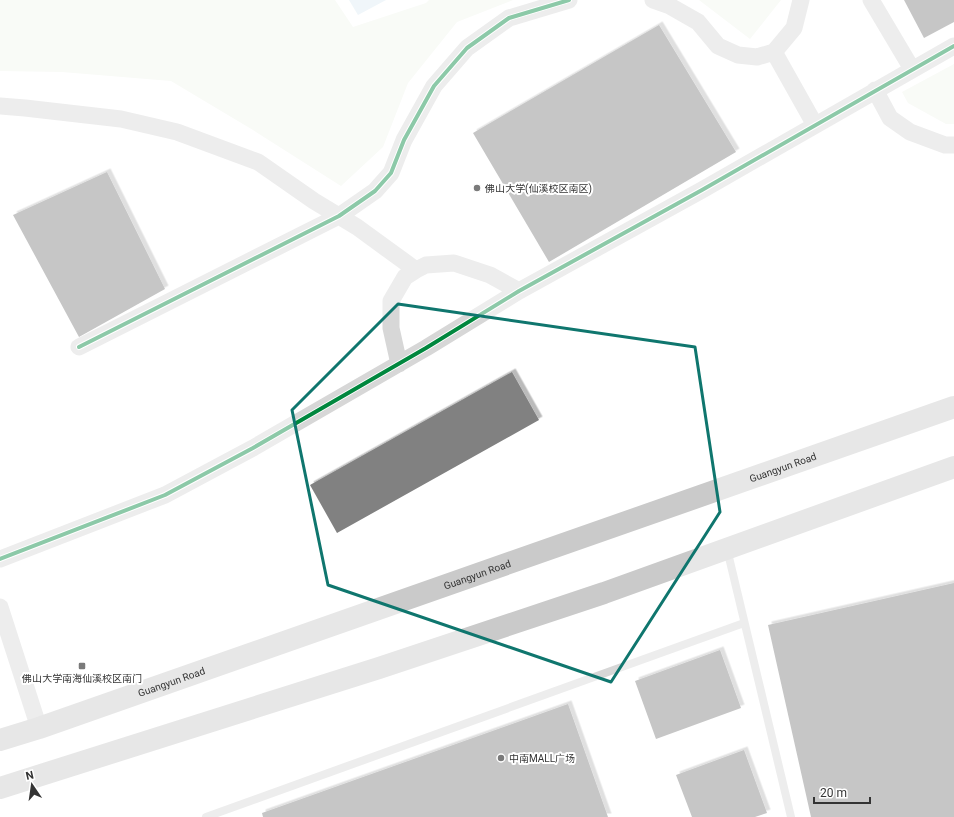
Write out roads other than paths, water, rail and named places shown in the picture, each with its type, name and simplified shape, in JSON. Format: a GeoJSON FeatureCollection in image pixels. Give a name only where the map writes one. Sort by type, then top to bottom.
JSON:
{"type":"FeatureCollection","features":[{"type":"Feature","properties":{"kind":"main road","name":"Guangyun Road"},"geometry":{"type":"LineString","coordinates":[[0,740],[39,728],[954,407]]}},
{"type":"Feature","properties":{"kind":"main road"},"geometry":{"type":"LineString","coordinates":[[0,788],[379,668],[604,593],[954,467]]}},
{"type":"Feature","properties":{"kind":"street"},"geometry":{"type":"LineString","coordinates":[[79,347],[339,216],[375,191],[391,173],[404,140],[434,86],[467,48],[509,18],[568,0]]}},
{"type":"Feature","properties":{"kind":"street"},"geometry":{"type":"LineString","coordinates":[[653,0],[670,6],[698,22],[718,46],[738,55],[757,57],[774,52],[794,28],[801,0]]}},
{"type":"Feature","properties":{"kind":"street"},"geometry":{"type":"LineString","coordinates":[[871,0],[912,69]]}},
{"type":"Feature","properties":{"kind":"street"},"geometry":{"type":"LineString","coordinates":[[0,559],[165,495],[253,448],[399,364],[519,291],[954,46]]}},
{"type":"Feature","properties":{"kind":"street"},"geometry":{"type":"LineString","coordinates":[[774,52],[815,125]]}},
{"type":"Feature","properties":{"kind":"street"},"geometry":{"type":"LineString","coordinates":[[875,90],[890,118],[910,132],[945,145],[954,145]]}},
{"type":"Feature","properties":{"kind":"street"},"geometry":{"type":"LineString","coordinates":[[0,106],[120,119],[177,132],[258,162],[357,227],[416,270]]}},
{"type":"Feature","properties":{"kind":"street"},"geometry":{"type":"LineString","coordinates":[[399,364],[391,328],[391,301],[405,277],[416,270],[426,265],[454,263],[490,275],[519,291]]}},
{"type":"Feature","properties":{"kind":"street"},"geometry":{"type":"LineString","coordinates":[[0,607],[39,728]]}},
{"type":"Feature","properties":{"kind":"lane"},"geometry":{"type":"LineString","coordinates":[[727,549],[791,817]]}},
{"type":"Feature","properties":{"kind":"lane"},"geometry":{"type":"LineString","coordinates":[[206,817],[744,623]]}},
{"type":"Feature","properties":{"kind":"place","name":"佛山大学(仙溪校区南区)"},"geometry":{"type":"Point","coordinates":[477,188]}},
{"type":"Feature","properties":{"kind":"place","name":"佛山大学南海仙溪校区南门"},"geometry":{"type":"Point","coordinates":[82,666]}},
{"type":"Feature","properties":{"kind":"place","name":"中南MALL广场"},"geometry":{"type":"Point","coordinates":[501,758]}}]}
